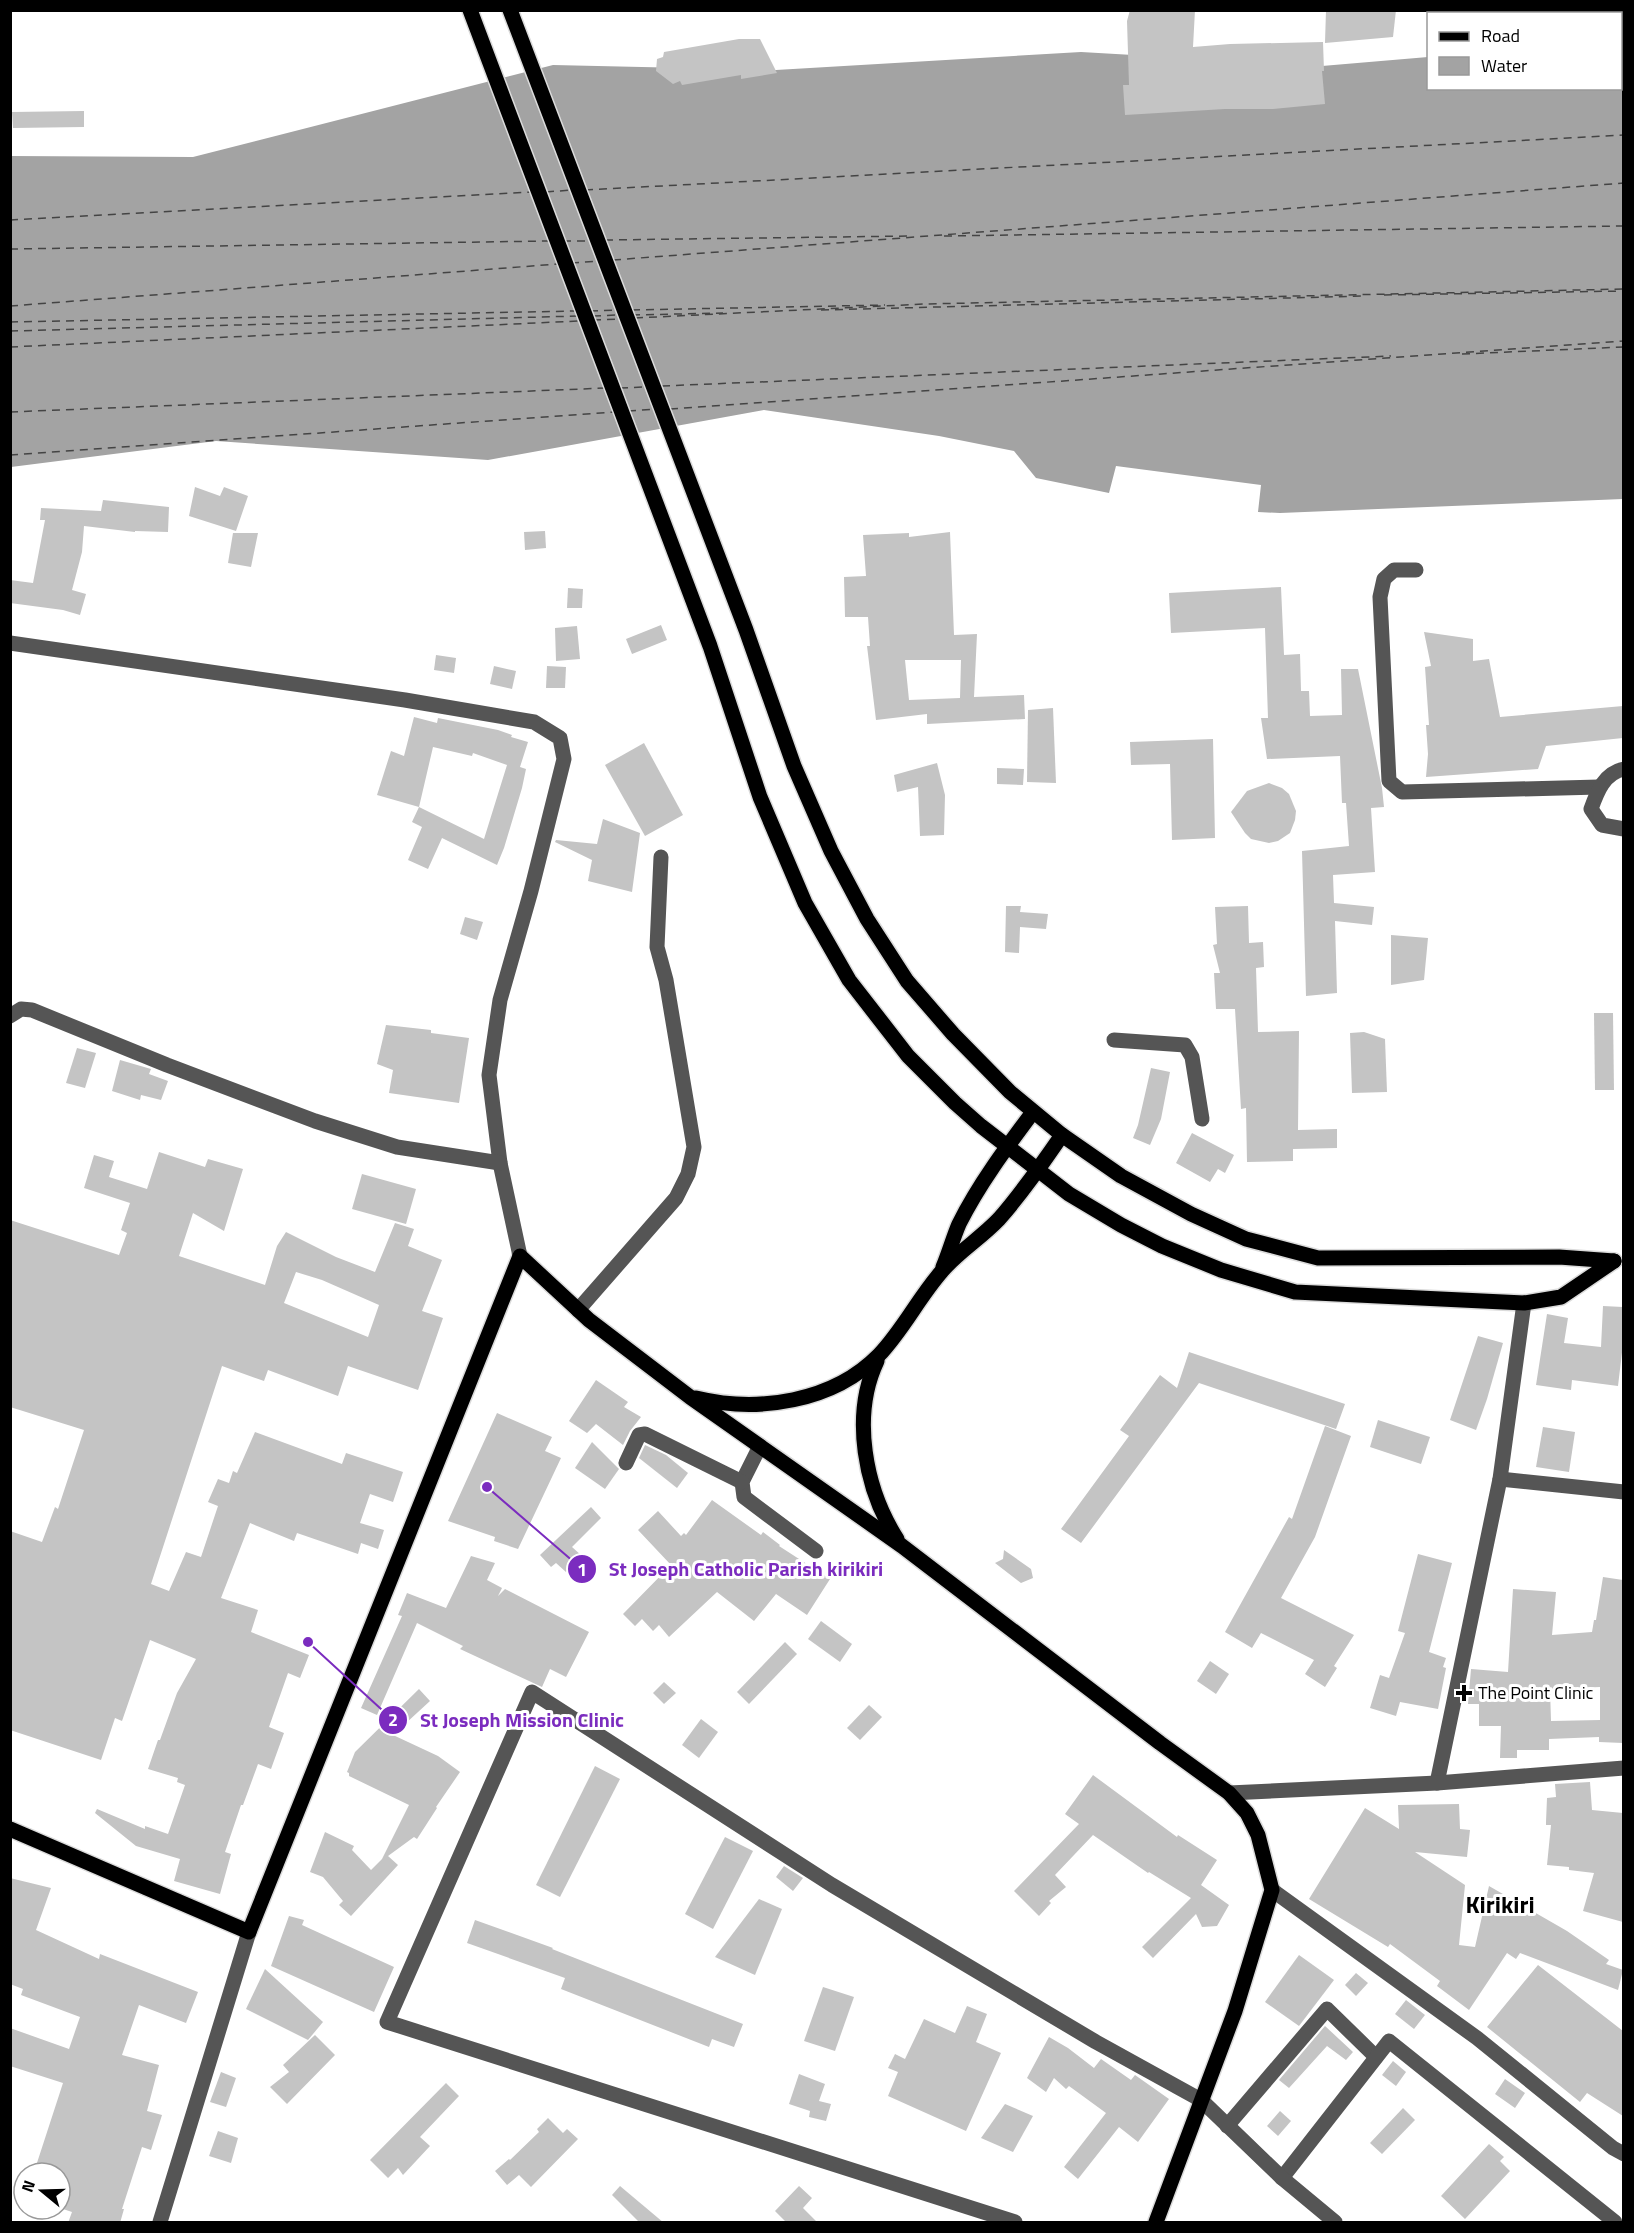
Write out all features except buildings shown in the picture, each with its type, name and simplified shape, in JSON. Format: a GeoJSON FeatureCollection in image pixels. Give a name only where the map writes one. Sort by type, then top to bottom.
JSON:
{"type":"FeatureCollection","features":[{"type":"Feature","properties":{"kind":"main road"},"geometry":{"type":"LineString","coordinates":[[470,10],[710,646],[760,797],[805,903],[862,998],[908,1056],[955,1103],[1036,1171],[1077,1199],[1162,1246],[1221,1270],[1295,1292],[1524,1303],[1561,1297],[1619,1259]]}},
{"type":"Feature","properties":{"kind":"main road"},"geometry":{"type":"LineString","coordinates":[[510,10],[746,630],[794,766],[831,851],[867,919],[907,981],[953,1034],[1010,1092],[1062,1135],[1121,1176],[1191,1214],[1246,1239],[1318,1258],[1559,1257],[1619,1259]]}},
{"type":"Feature","properties":{"kind":"main road"},"geometry":{"type":"LineString","coordinates":[[942,1270],[958,1226],[972,1200],[1033,1113]]}},
{"type":"Feature","properties":{"kind":"main road"},"geometry":{"type":"LineString","coordinates":[[690,1397],[723,1404],[752,1405],[780,1402],[806,1396],[838,1384],[862,1371],[881,1353],[942,1270],[997,1220],[1062,1135]]}},
{"type":"Feature","properties":{"kind":"main road"},"geometry":{"type":"LineString","coordinates":[[10,1829],[249,1932],[520,1256],[578,1310],[690,1397],[902,1546],[1229,1793],[1247,1813],[1258,1835],[1272,1890],[1234,2011],[1156,2223]]}},
{"type":"Feature","properties":{"kind":"main road"},"geometry":{"type":"LineString","coordinates":[[881,1353],[870,1377],[866,1404],[864,1434],[867,1466],[874,1495],[885,1521],[902,1546]]}},
{"type":"Feature","properties":{"kind":"street"},"geometry":{"type":"LineString","coordinates":[[1416,570],[1394,570],[1384,579],[1380,597],[1389,780],[1402,792],[1599,787]]}},
{"type":"Feature","properties":{"kind":"street"},"geometry":{"type":"LineString","coordinates":[[10,643],[405,700],[534,722],[560,738],[564,759],[531,891],[500,1000],[489,1075],[500,1162],[520,1256]]}},
{"type":"Feature","properties":{"kind":"street"},"geometry":{"type":"LineString","coordinates":[[1623,768],[1614,771],[1599,787],[1591,809],[1602,825],[1623,829]]}},
{"type":"Feature","properties":{"kind":"street"},"geometry":{"type":"LineString","coordinates":[[578,1310],[676,1198],[688,1174],[694,1147],[666,980],[657,947],[661,857]]}},
{"type":"Feature","properties":{"kind":"street"},"geometry":{"type":"LineString","coordinates":[[10,1016],[21,1009],[32,1010],[305,1118],[397,1147],[500,1162]]}},
{"type":"Feature","properties":{"kind":"street"},"geometry":{"type":"LineString","coordinates":[[1114,1040],[1185,1046],[1192,1057],[1202,1119]]}},
{"type":"Feature","properties":{"kind":"street"},"geometry":{"type":"LineString","coordinates":[[1437,1783],[1500,1479],[1524,1303]]}},
{"type":"Feature","properties":{"kind":"street"},"geometry":{"type":"LineString","coordinates":[[626,1463],[639,1435],[645,1434],[742,1482]]}},
{"type":"Feature","properties":{"kind":"street"},"geometry":{"type":"LineString","coordinates":[[760,1446],[742,1482],[744,1497],[816,1551]]}},
{"type":"Feature","properties":{"kind":"street"},"geometry":{"type":"LineString","coordinates":[[1500,1479],[1623,1492]]}},
{"type":"Feature","properties":{"kind":"street"},"geometry":{"type":"LineString","coordinates":[[1015,2223],[387,2022],[532,1692],[832,1885],[1096,2042],[1200,2100],[1282,2178],[1335,2223]]}},
{"type":"Feature","properties":{"kind":"street"},"geometry":{"type":"LineString","coordinates":[[1229,1793],[1437,1783],[1623,1768]]}},
{"type":"Feature","properties":{"kind":"street"},"geometry":{"type":"LineString","coordinates":[[1272,1890],[1477,2038],[1623,2154]]}},
{"type":"Feature","properties":{"kind":"street"},"geometry":{"type":"LineString","coordinates":[[160,2223],[249,1932]]}},
{"type":"Feature","properties":{"kind":"street"},"geometry":{"type":"LineString","coordinates":[[1227,2127],[1326,2009],[1376,2057]]}},
{"type":"Feature","properties":{"kind":"street"},"geometry":{"type":"LineString","coordinates":[[1282,2178],[1389,2041],[1615,2223]]}},
{"type":"Feature","properties":{"kind":"water"},"geometry":{"type":"Polygon","coordinates":[[[1623,40],[1623,499],[1258,512],[1261,485],[1116,466],[1109,493],[1036,478],[1014,451],[939,436],[764,410],[488,460],[216,441],[11,467],[10,156],[193,157],[553,65],[776,70],[1081,52],[1322,66],[1427,57],[1427,90],[1622,90],[1623,40]]]}},
{"type":"Feature","properties":{"kind":"ferry route"},"geometry":{"type":"LineString","coordinates":[[585,190],[1624,135]]}},
{"type":"Feature","properties":{"kind":"ferry route"},"geometry":{"type":"LineString","coordinates":[[613,260],[1624,183]]}},
{"type":"Feature","properties":{"kind":"ferry route"},"geometry":{"type":"LineString","coordinates":[[546,192],[571,190]]}},
{"type":"Feature","properties":{"kind":"ferry route"},"geometry":{"type":"LineString","coordinates":[[10,220],[532,192]]}},
{"type":"Feature","properties":{"kind":"ferry route"},"geometry":{"type":"LineString","coordinates":[[944,236],[1624,226]]}},
{"type":"Feature","properties":{"kind":"ferry route"},"geometry":{"type":"LineString","coordinates":[[605,240],[913,236]]}},
{"type":"Feature","properties":{"kind":"ferry route"},"geometry":{"type":"LineString","coordinates":[[10,249],[550,241]]}},
{"type":"Feature","properties":{"kind":"ferry route"},"geometry":{"type":"LineString","coordinates":[[563,241],[592,241]]}},
{"type":"Feature","properties":{"kind":"ferry route"},"geometry":{"type":"LineString","coordinates":[[571,263],[600,261]]}},
{"type":"Feature","properties":{"kind":"ferry route"},"geometry":{"type":"LineString","coordinates":[[10,306],[558,264]]}},
{"type":"Feature","properties":{"kind":"ferry route"},"geometry":{"type":"LineString","coordinates":[[635,318],[924,304],[1624,289]]}},
{"type":"Feature","properties":{"kind":"ferry route"},"geometry":{"type":"LineString","coordinates":[[1384,295],[1624,291]]}},
{"type":"Feature","properties":{"kind":"ferry route"},"geometry":{"type":"LineString","coordinates":[[821,310],[1365,296]]}},
{"type":"Feature","properties":{"kind":"ferry route"},"geometry":{"type":"LineString","coordinates":[[632,310],[885,305]]}},
{"type":"Feature","properties":{"kind":"ferry route"},"geometry":{"type":"LineString","coordinates":[[590,311],[618,310]]}},
{"type":"Feature","properties":{"kind":"ferry route"},"geometry":{"type":"LineString","coordinates":[[10,322],[576,311]]}},
{"type":"Feature","properties":{"kind":"ferry route"},"geometry":{"type":"LineString","coordinates":[[632,315],[723,313]]}},
{"type":"Feature","properties":{"kind":"ferry route"},"geometry":{"type":"LineString","coordinates":[[593,316],[618,315]]}},
{"type":"Feature","properties":{"kind":"ferry route"},"geometry":{"type":"LineString","coordinates":[[10,331],[579,316]]}},
{"type":"Feature","properties":{"kind":"ferry route"},"geometry":{"type":"LineString","coordinates":[[593,320],[621,319]]}},
{"type":"Feature","properties":{"kind":"ferry route"},"geometry":{"type":"LineString","coordinates":[[10,347],[579,321]]}},
{"type":"Feature","properties":{"kind":"ferry route"},"geometry":{"type":"LineString","coordinates":[[670,409],[1624,341]]}},
{"type":"Feature","properties":{"kind":"ferry route"},"geometry":{"type":"LineString","coordinates":[[1462,354],[1624,347]]}},
{"type":"Feature","properties":{"kind":"ferry route"},"geometry":{"type":"LineString","coordinates":[[662,386],[1391,356]]}},
{"type":"Feature","properties":{"kind":"ferry route"},"geometry":{"type":"LineString","coordinates":[[620,388],[645,387]]}},
{"type":"Feature","properties":{"kind":"ferry route"},"geometry":{"type":"LineString","coordinates":[[10,412],[606,388]]}},
{"type":"Feature","properties":{"kind":"ferry route"},"geometry":{"type":"LineString","coordinates":[[628,411],[656,409]]}},
{"type":"Feature","properties":{"kind":"ferry route"},"geometry":{"type":"LineString","coordinates":[[10,455],[614,412]]}},
{"type":"Feature","properties":{"kind":"place","name":"St Joseph Catholic Parish kirikiri"},"geometry":{"type":"Point","coordinates":[487,1487]}},
{"type":"Feature","properties":{"kind":"place","name":"St Joseph Mission Clinic"},"geometry":{"type":"Point","coordinates":[308,1642]}},
{"type":"Feature","properties":{"kind":"place","name":"The Point Clinic"},"geometry":{"type":"Point","coordinates":[1464,1693]}},
{"type":"Feature","properties":{"kind":"district","name":"Kirikiri"},"geometry":{"type":"Point","coordinates":[1500,1905]}}]}
